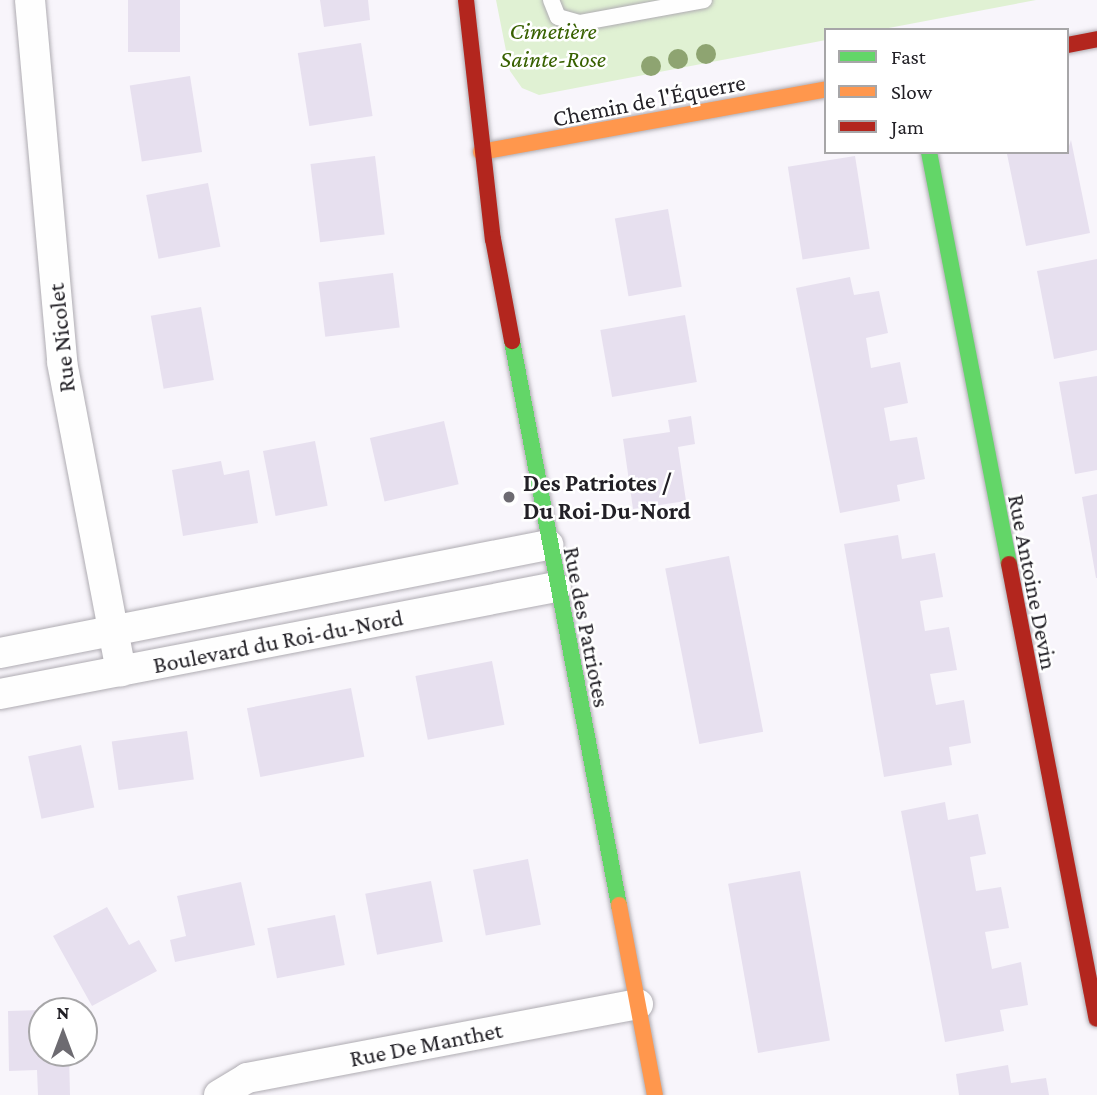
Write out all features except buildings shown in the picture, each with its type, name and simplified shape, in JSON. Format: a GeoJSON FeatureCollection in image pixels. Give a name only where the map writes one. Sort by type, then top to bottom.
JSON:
{"type":"FeatureCollection","features":[{"type":"Feature","properties":{"kind":"street","name":"Rue Nicolet"},"geometry":{"type":"LineString","coordinates":[[30,0],[62,362],[121,671]]}},
{"type":"Feature","properties":{"kind":"street","name":"Rue des Patriotes"},"geometry":{"type":"LineString","coordinates":[[466,0],[481,152],[548,545],[655,1095]]}},
{"type":"Feature","properties":{"kind":"street"},"geometry":{"type":"LineString","coordinates":[[1069,45],[1097,39]]}},
{"type":"Feature","properties":{"kind":"street","name":"Chemin de l'Équerre"},"geometry":{"type":"LineString","coordinates":[[481,152],[824,89]]}},
{"type":"Feature","properties":{"kind":"street","name":"Rue Antoine Devin"},"geometry":{"type":"LineString","coordinates":[[929,154],[1097,1020]]}},
{"type":"Feature","properties":{"kind":"street","name":"Boulevard du Roi-du-Nord"},"geometry":{"type":"LineString","coordinates":[[0,653],[548,545]]}},
{"type":"Feature","properties":{"kind":"street","name":"Boulevard du Roi-du-Nord"},"geometry":{"type":"LineString","coordinates":[[0,694],[556,587]]}},
{"type":"Feature","properties":{"kind":"street","name":"Rue De Manthet"},"geometry":{"type":"LineString","coordinates":[[219,1095],[247,1078],[638,1004]]}},
{"type":"Feature","properties":{"kind":"lane"},"geometry":{"type":"LineString","coordinates":[[551,0],[558,17],[579,23],[705,0]]}},
{"type":"Feature","properties":{"kind":"green space","name":"Cimetière Sainte-Rose"},"geometry":{"type":"Polygon","coordinates":[[[496,0],[1036,0],[889,28],[824,28],[824,40],[539,95],[522,88],[510,71],[496,0]]]}},
{"type":"Feature","properties":{"kind":"traffic: fast"},"geometry":{"type":"LineString","coordinates":[[929,154],[1009,564]]}},
{"type":"Feature","properties":{"kind":"traffic: fast"},"geometry":{"type":"LineString","coordinates":[[512,341],[619,905]]}},
{"type":"Feature","properties":{"kind":"traffic: slow"},"geometry":{"type":"LineString","coordinates":[[481,152],[824,89]]}},
{"type":"Feature","properties":{"kind":"traffic: slow"},"geometry":{"type":"LineString","coordinates":[[619,905],[655,1095]]}},
{"type":"Feature","properties":{"kind":"traffic: jam"},"geometry":{"type":"LineString","coordinates":[[466,0],[493,239],[512,341]]}},
{"type":"Feature","properties":{"kind":"traffic: jam"},"geometry":{"type":"LineString","coordinates":[[1069,45],[1097,39]]}},
{"type":"Feature","properties":{"kind":"traffic: jam"},"geometry":{"type":"LineString","coordinates":[[1009,564],[1097,1019]]}},
{"type":"Feature","properties":{"kind":"place","name":"Des Patriotes / Du Roi-Du-Nord"},"geometry":{"type":"Point","coordinates":[509,497]}}]}
